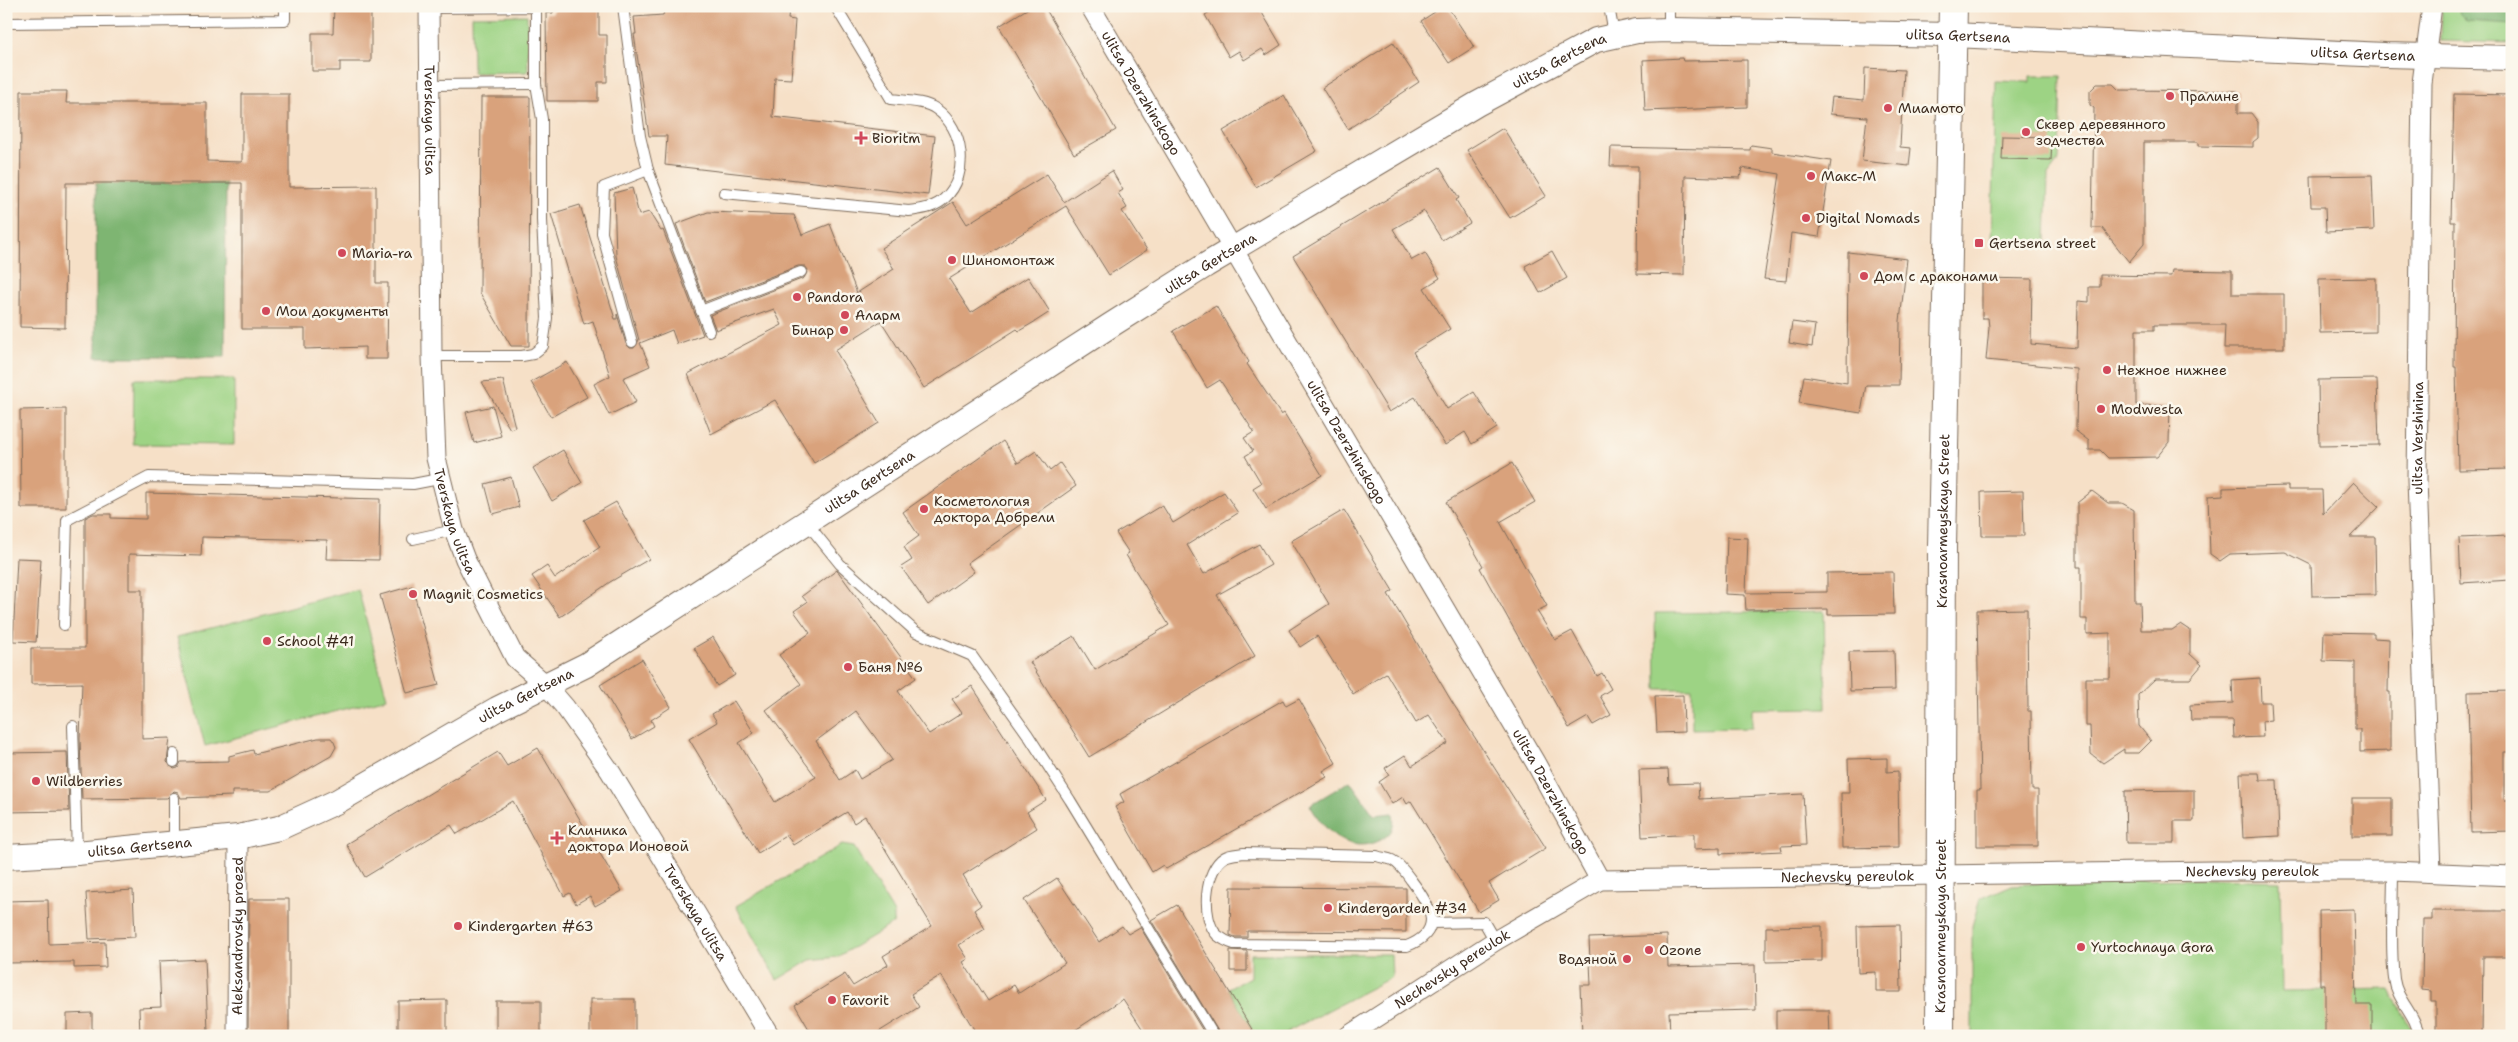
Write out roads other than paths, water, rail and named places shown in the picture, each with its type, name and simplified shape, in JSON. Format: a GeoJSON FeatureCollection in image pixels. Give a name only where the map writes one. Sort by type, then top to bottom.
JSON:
{"type":"FeatureCollection","features":[{"type":"Feature","properties":{"kind":"main road","name":"Krasnoarmeyskaya Street"},"geometry":{"type":"LineString","coordinates":[[1940,1036],[1942,548],[1953,6]]}},
{"type":"Feature","properties":{"kind":"street","name":"ulitsa Dzerzhinskogo"},"geometry":{"type":"LineString","coordinates":[[1090,6],[1534,762],[1600,880]]}},
{"type":"Feature","properties":{"kind":"street","name":"ulitsa Vershinina"},"geometry":{"type":"LineString","coordinates":[[2431,872],[2417,478],[2418,232],[2422,83],[2432,6]]}},
{"type":"Feature","properties":{"kind":"street","name":"Tverskaya ulitsa"},"geometry":{"type":"LineString","coordinates":[[429,7],[432,356],[436,458],[454,530],[465,559],[515,658],[546,685],[565,707],[610,771],[770,1036]]}},
{"type":"Feature","properties":{"kind":"street","name":"ulitsa Gertsena"},"geometry":{"type":"LineString","coordinates":[[6,857],[77,853],[238,836],[279,828],[338,801],[497,709],[586,664],[1103,330],[1233,249],[1477,104],[1575,50],[1614,35],[1669,30],[1953,35],[2425,56],[2512,58]]}},
{"type":"Feature","properties":{"kind":"street","name":"Aleksandrovsky proezd"},"geometry":{"type":"LineString","coordinates":[[237,1036],[238,836]]}},
{"type":"Feature","properties":{"kind":"street","name":"Nechevsky pereulok"},"geometry":{"type":"LineString","coordinates":[[1348,1036],[1496,942],[1600,880],[2213,870],[2393,871],[2512,876]]}},
{"type":"Feature","properties":{"kind":"lane"},"geometry":{"type":"LineString","coordinates":[[6,22],[286,20],[285,6]]}},
{"type":"Feature","properties":{"kind":"lane"},"geometry":{"type":"LineString","coordinates":[[623,6],[640,136],[648,170],[709,330]]}},
{"type":"Feature","properties":{"kind":"lane"},"geometry":{"type":"LineString","coordinates":[[724,193],[909,211],[928,209],[944,200],[953,190],[960,173],[961,155],[956,135],[949,121],[936,109],[921,104],[891,99],[835,6]]}},
{"type":"Feature","properties":{"kind":"lane"},"geometry":{"type":"LineString","coordinates":[[1608,6],[1614,35]]}},
{"type":"Feature","properties":{"kind":"lane"},"geometry":{"type":"LineString","coordinates":[[1669,30],[1670,6]]}},
{"type":"Feature","properties":{"kind":"lane"},"geometry":{"type":"LineString","coordinates":[[429,7],[536,7],[536,84],[542,119],[542,220],[547,318],[543,346],[533,354],[522,356],[432,356]]}},
{"type":"Feature","properties":{"kind":"lane"},"geometry":{"type":"LineString","coordinates":[[430,85],[536,84]]}},
{"type":"Feature","properties":{"kind":"lane"},"geometry":{"type":"LineString","coordinates":[[632,342],[602,233],[604,187],[648,170]]}},
{"type":"Feature","properties":{"kind":"lane"},"geometry":{"type":"LineString","coordinates":[[701,311],[801,272]]}},
{"type":"Feature","properties":{"kind":"lane"},"geometry":{"type":"LineString","coordinates":[[64,624],[67,520],[150,477],[413,484],[440,479]]}},
{"type":"Feature","properties":{"kind":"lane"},"geometry":{"type":"LineString","coordinates":[[806,522],[840,564],[916,632],[972,656],[1034,743],[1214,1036]]}},
{"type":"Feature","properties":{"kind":"lane"},"geometry":{"type":"LineString","coordinates":[[413,539],[454,530]]}},
{"type":"Feature","properties":{"kind":"lane"},"geometry":{"type":"LineString","coordinates":[[73,726],[77,853]]}},
{"type":"Feature","properties":{"kind":"lane"},"geometry":{"type":"LineString","coordinates":[[174,798],[174,843]]}},
{"type":"Feature","properties":{"kind":"lane"},"geometry":{"type":"LineString","coordinates":[[1244,853],[1377,856],[1392,860],[1401,868],[1424,897],[1432,923],[1427,934],[1419,941],[1407,946],[1234,944],[1216,934],[1210,923],[1208,884],[1214,866],[1226,856],[1244,853]]}},
{"type":"Feature","properties":{"kind":"lane"},"geometry":{"type":"LineString","coordinates":[[2393,871],[2394,981],[2402,999],[2414,1017],[2419,1036]]}},
{"type":"Feature","properties":{"kind":"lane"},"geometry":{"type":"LineString","coordinates":[[1432,923],[1484,922],[1496,942]]}},
{"type":"Feature","properties":{"kind":"place","name":"Пралине"},"geometry":{"type":"Point","coordinates":[2170,96]}},
{"type":"Feature","properties":{"kind":"place","name":"Миамото"},"geometry":{"type":"Point","coordinates":[1888,108]}},
{"type":"Feature","properties":{"kind":"place","name":"Сквер деревянного зодчества"},"geometry":{"type":"Point","coordinates":[2026,132]}},
{"type":"Feature","properties":{"kind":"place","name":"Bioritm"},"geometry":{"type":"Point","coordinates":[861,138]}},
{"type":"Feature","properties":{"kind":"place","name":"Макс-М"},"geometry":{"type":"Point","coordinates":[1811,176]}},
{"type":"Feature","properties":{"kind":"place","name":"Digital Nomads"},"geometry":{"type":"Point","coordinates":[1806,218]}},
{"type":"Feature","properties":{"kind":"place","name":"Gertsena street"},"geometry":{"type":"Point","coordinates":[1979,243]}},
{"type":"Feature","properties":{"kind":"place","name":"Maria-ra"},"geometry":{"type":"Point","coordinates":[342,253]}},
{"type":"Feature","properties":{"kind":"place","name":"Шиномонтаж"},"geometry":{"type":"Point","coordinates":[952,260]}},
{"type":"Feature","properties":{"kind":"place","name":"Дом с драконами"},"geometry":{"type":"Point","coordinates":[1864,276]}},
{"type":"Feature","properties":{"kind":"place","name":"Pandora"},"geometry":{"type":"Point","coordinates":[797,297]}},
{"type":"Feature","properties":{"kind":"place","name":"Мои документы"},"geometry":{"type":"Point","coordinates":[266,311]}},
{"type":"Feature","properties":{"kind":"place","name":"Аларм"},"geometry":{"type":"Point","coordinates":[845,315]}},
{"type":"Feature","properties":{"kind":"place","name":"Бинар"},"geometry":{"type":"Point","coordinates":[844,330]}},
{"type":"Feature","properties":{"kind":"place","name":"Нежное нижнее"},"geometry":{"type":"Point","coordinates":[2107,370]}},
{"type":"Feature","properties":{"kind":"place","name":"Modwesta"},"geometry":{"type":"Point","coordinates":[2101,409]}},
{"type":"Feature","properties":{"kind":"place","name":"Косметология доктора Добрели"},"geometry":{"type":"Point","coordinates":[924,509]}},
{"type":"Feature","properties":{"kind":"place","name":"Magnit Cosmetics"},"geometry":{"type":"Point","coordinates":[413,594]}},
{"type":"Feature","properties":{"kind":"place","name":"School #41"},"geometry":{"type":"Point","coordinates":[267,641]}},
{"type":"Feature","properties":{"kind":"place","name":"Баня №6"},"geometry":{"type":"Point","coordinates":[848,667]}},
{"type":"Feature","properties":{"kind":"place","name":"Wildberries"},"geometry":{"type":"Point","coordinates":[36,781]}},
{"type":"Feature","properties":{"kind":"place","name":"Клиника доктора Ионовой"},"geometry":{"type":"Point","coordinates":[557,838]}},
{"type":"Feature","properties":{"kind":"place","name":"Kindergarden #34"},"geometry":{"type":"Point","coordinates":[1328,908]}},
{"type":"Feature","properties":{"kind":"place","name":"Kindergarten #63"},"geometry":{"type":"Point","coordinates":[458,926]}},
{"type":"Feature","properties":{"kind":"place","name":"Yurtochnaya Gora"},"geometry":{"type":"Point","coordinates":[2081,947]}},
{"type":"Feature","properties":{"kind":"place","name":"Ozone"},"geometry":{"type":"Point","coordinates":[1649,950]}},
{"type":"Feature","properties":{"kind":"place","name":"Водяной"},"geometry":{"type":"Point","coordinates":[1627,959]}},
{"type":"Feature","properties":{"kind":"place","name":"Favorit"},"geometry":{"type":"Point","coordinates":[832,1000]}}]}
